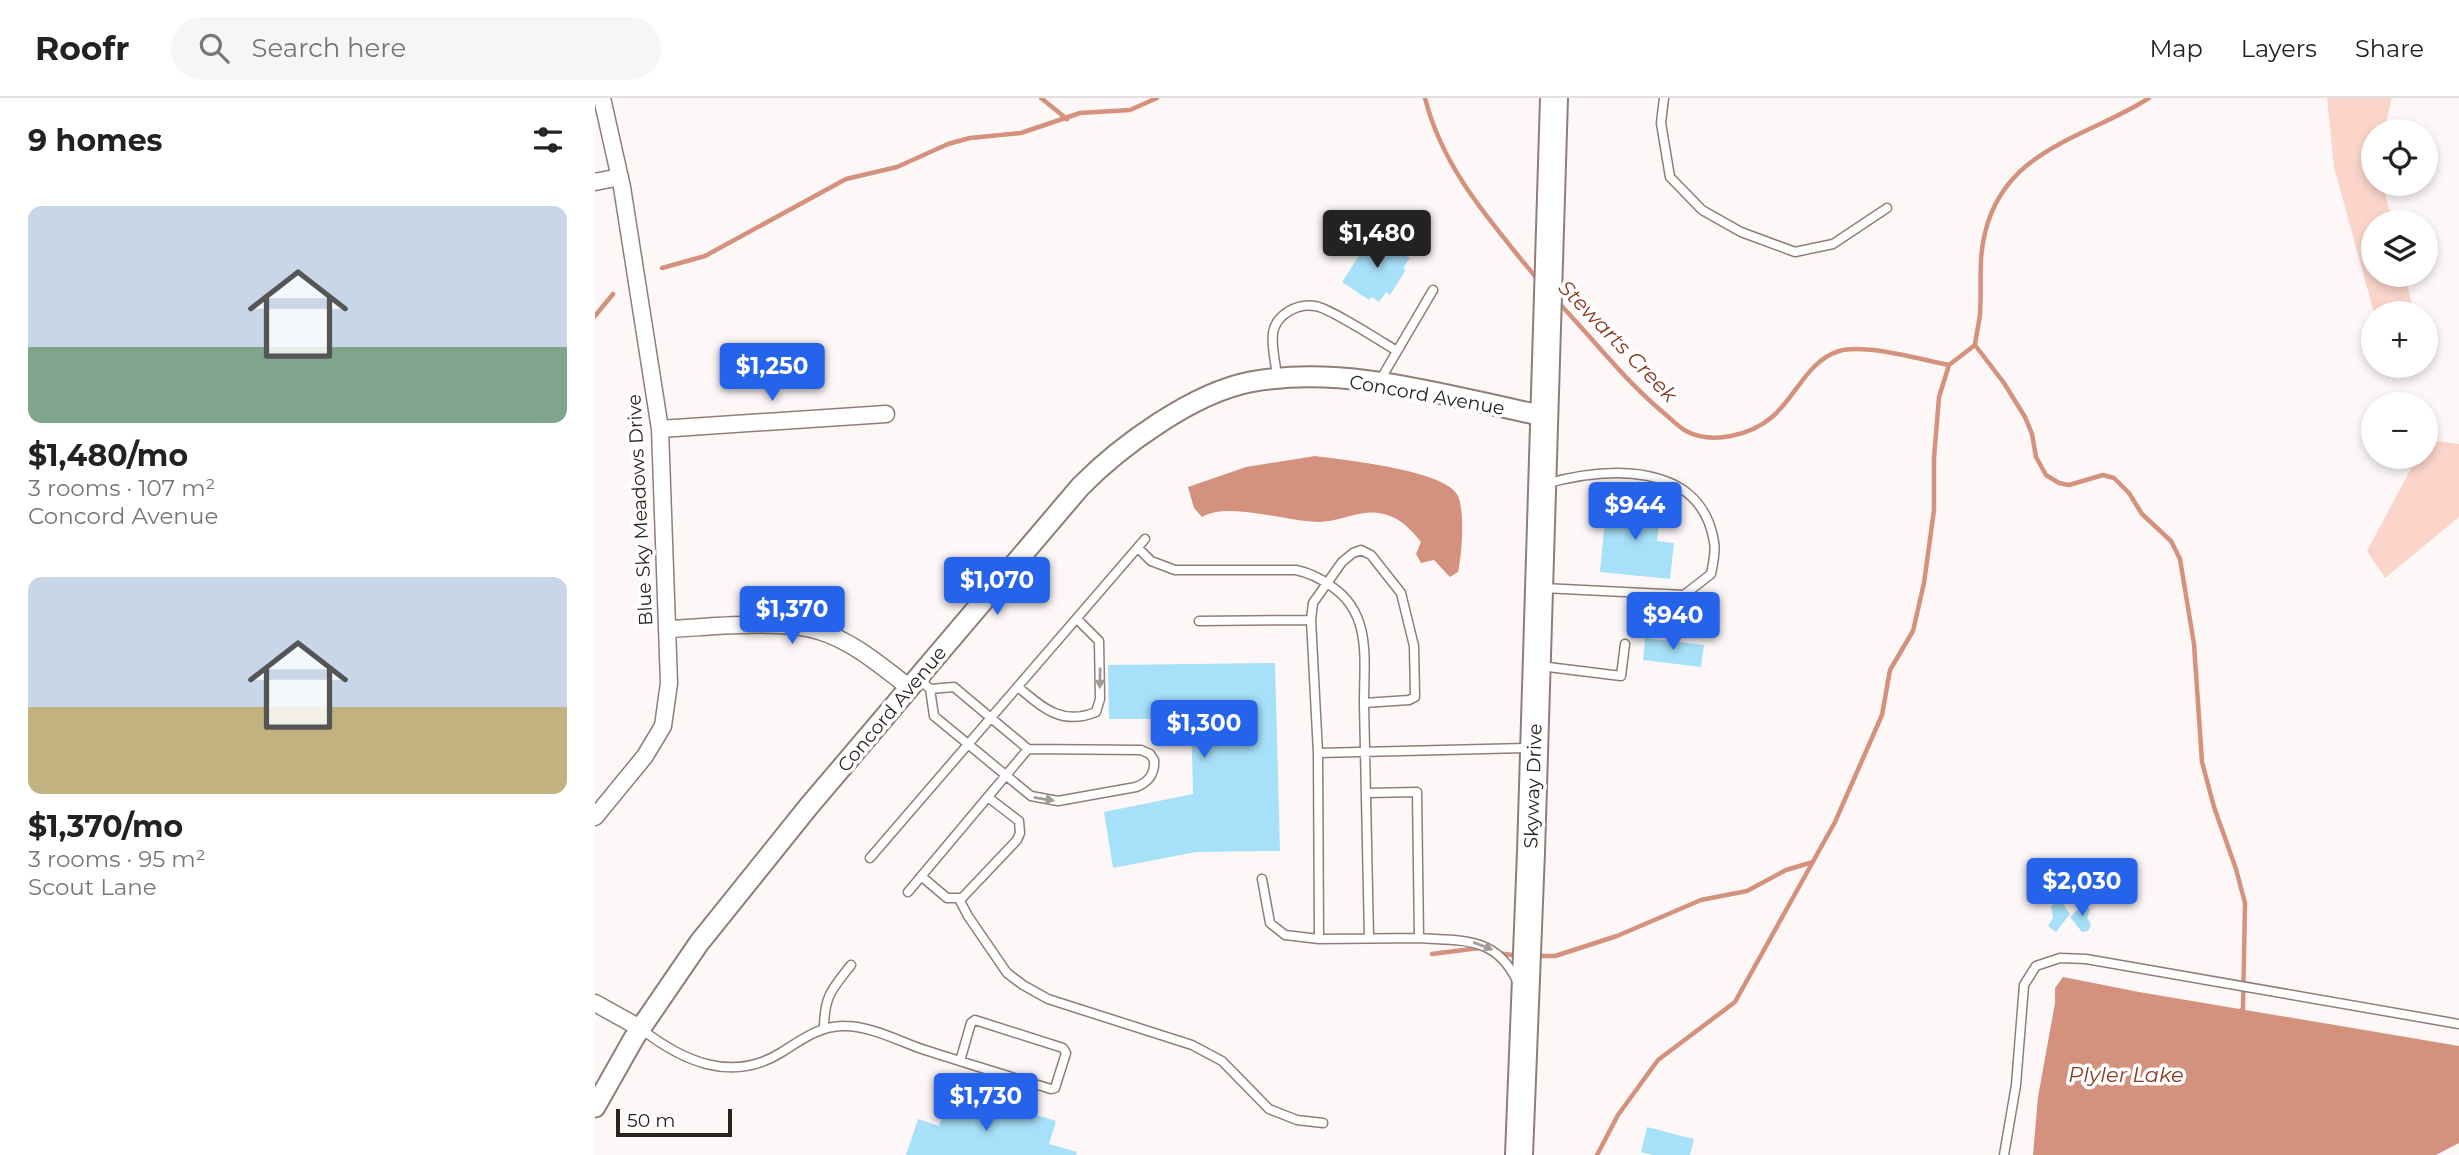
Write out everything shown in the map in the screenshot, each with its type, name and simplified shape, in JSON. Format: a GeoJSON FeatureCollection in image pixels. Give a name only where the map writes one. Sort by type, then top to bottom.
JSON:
{"type":"FeatureCollection","features":[{"type":"Feature","properties":{"kind":"highway","name":"Skyway Drive"},"geometry":{"type":"LineString","coordinates":[[1519,1155],[1555,98]]}},
{"type":"Feature","properties":{"kind":"street","name":"Blue Sky Meadows Drive"},"geometry":{"type":"LineString","coordinates":[[595,817],[645,756],[663,726],[669,683],[660,429],[620,177],[602,98]]}},
{"type":"Feature","properties":{"kind":"street"},"geometry":{"type":"LineString","coordinates":[[595,182],[620,177]]}},
{"type":"Feature","properties":{"kind":"street","name":"Concord Avenue"},"geometry":{"type":"LineString","coordinates":[[595,1107],[640,1028],[699,943],[919,685],[1080,487],[1130,442],[1203,399],[1248,382],[1301,376],[1379,382],[1544,416]]}},
{"type":"Feature","properties":{"kind":"street"},"geometry":{"type":"LineString","coordinates":[[660,429],[886,414]]}},
{"type":"Feature","properties":{"kind":"street"},"geometry":{"type":"LineString","coordinates":[[669,629],[785,626],[819,631],[861,651],[919,685]]}},
{"type":"Feature","properties":{"kind":"street"},"geometry":{"type":"LineString","coordinates":[[595,1003],[640,1028]]}},
{"type":"Feature","properties":{"kind":"lane"},"geometry":{"type":"LineString","coordinates":[[1664,98],[1661,123],[1670,177],[1702,210],[1741,232],[1795,252],[1833,244],[1887,208]]}},
{"type":"Feature","properties":{"kind":"lane"},"geometry":{"type":"LineString","coordinates":[[1379,382],[1433,290]]}},
{"type":"Feature","properties":{"kind":"lane"},"geometry":{"type":"LineString","coordinates":[[1277,379],[1273,333],[1279,319],[1302,306],[1317,306],[1397,351]]}},
{"type":"Feature","properties":{"kind":"lane"},"geometry":{"type":"LineString","coordinates":[[1539,588],[1684,595],[1711,574],[1715,543],[1705,512],[1681,487],[1647,474],[1606,472],[1542,485]]}},
{"type":"Feature","properties":{"kind":"lane"},"geometry":{"type":"LineString","coordinates":[[870,858],[1145,539]]}},
{"type":"Feature","properties":{"kind":"lane"},"geometry":{"type":"LineString","coordinates":[[1137,548],[1151,561],[1175,570],[1296,570],[1310,573],[1342,593],[1360,621],[1365,637],[1369,938]]}},
{"type":"Feature","properties":{"kind":"lane"},"geometry":{"type":"LineString","coordinates":[[1319,939],[1318,753],[1311,620],[1313,603],[1325,582],[1353,552],[1361,551],[1371,555],[1401,593],[1415,646],[1415,697],[1409,700],[1364,702]]}},
{"type":"Feature","properties":{"kind":"lane"},"geometry":{"type":"LineString","coordinates":[[1018,687],[1045,710],[1057,715],[1075,717],[1096,712],[1100,699],[1099,641],[1077,619]]}},
{"type":"Feature","properties":{"kind":"lane"},"geometry":{"type":"LineString","coordinates":[[1199,621],[1311,620]]}},
{"type":"Feature","properties":{"kind":"lane"},"geometry":{"type":"LineString","coordinates":[[1537,666],[1621,676],[1625,644]]}},
{"type":"Feature","properties":{"kind":"lane"},"geometry":{"type":"LineString","coordinates":[[919,685],[954,687],[991,719],[1028,749],[1141,750],[1150,754],[1154,768],[1146,783],[1136,787],[1058,801],[1031,796],[934,716],[919,685]]}},
{"type":"Feature","properties":{"kind":"lane"},"geometry":{"type":"LineString","coordinates":[[1318,753],[1533,748]]}},
{"type":"Feature","properties":{"kind":"lane"},"geometry":{"type":"LineString","coordinates":[[908,892],[1028,749]]}},
{"type":"Feature","properties":{"kind":"lane"},"geometry":{"type":"LineString","coordinates":[[1367,793],[1417,792],[1419,938]]}},
{"type":"Feature","properties":{"kind":"lane"},"geometry":{"type":"LineString","coordinates":[[921,876],[947,898],[959,899],[970,892],[1017,840],[1020,832],[1019,821],[989,798]]}},
{"type":"Feature","properties":{"kind":"lane"},"geometry":{"type":"LineString","coordinates":[[1262,879],[1270,923],[1285,935],[1319,939],[1419,938],[1469,942],[1493,949],[1512,970],[1524,995]]}},
{"type":"Feature","properties":{"kind":"lane"},"geometry":{"type":"LineString","coordinates":[[959,899],[1007,973],[1023,985],[1048,999],[1192,1045],[1222,1061],[1269,1109],[1297,1120],[1324,1122]]}},
{"type":"Feature","properties":{"kind":"lane"},"geometry":{"type":"LineString","coordinates":[[2004,1155],[2016,1085],[2024,985],[2036,966],[2060,958],[2085,959],[2459,1024]]}},
{"type":"Feature","properties":{"kind":"lane"},"geometry":{"type":"LineString","coordinates":[[824,1029],[824,1006],[828,994],[851,965]]}},
{"type":"Feature","properties":{"kind":"lane"},"geometry":{"type":"LineString","coordinates":[[640,1028],[691,1061],[714,1068],[740,1069],[769,1060],[824,1029],[846,1026],[1051,1089],[1055,1088],[1066,1053],[1063,1048],[975,1020],[971,1023],[960,1061]]}},
{"type":"Feature","properties":{"kind":"shaded area"},"geometry":{"type":"Polygon","coordinates":[[[2327,98],[2392,98],[2387,119],[2361,119],[2361,196],[2386,196],[2389,210],[2361,210],[2361,266],[2334,167],[2327,98]]]}},
{"type":"Feature","properties":{"kind":"shaded area"},"geometry":{"type":"Polygon","coordinates":[[[2367,287],[2408,287],[2411,301],[2371,301],[2367,287]]]}},
{"type":"Feature","properties":{"kind":"shaded area"},"geometry":{"type":"Polygon","coordinates":[[[2438,442],[2459,444],[2459,517],[2385,578],[2367,551],[2411,469],[2438,469],[2438,442]]]}},
{"type":"Feature","properties":{"kind":"water"},"geometry":{"type":"Polygon","coordinates":[[[1315,456],[1415,473],[1450,487],[1458,496],[1462,512],[1462,545],[1458,572],[1450,577],[1434,560],[1421,563],[1416,554],[1421,542],[1403,523],[1385,514],[1363,513],[1319,522],[1227,511],[1202,517],[1194,508],[1188,487],[1246,467],[1315,456]]]}},
{"type":"Feature","properties":{"kind":"water","name":"Plyler Lake"},"geometry":{"type":"Polygon","coordinates":[[[2063,977],[2459,1046],[2459,1143],[2436,1155],[2033,1155],[2038,1097],[2055,1003],[2055,988],[2063,977]]]}},
{"type":"Feature","properties":{"kind":"building"},"geometry":{"type":"Polygon","coordinates":[[[1373,234],[1410,258],[1403,268],[1406,270],[1390,295],[1386,292],[1379,302],[1372,297],[1369,300],[1342,282],[1373,234]]]}},
{"type":"Feature","properties":{"kind":"building"},"geometry":{"type":"Polygon","coordinates":[[[1607,500],[1661,506],[1657,541],[1674,543],[1670,579],[1600,572],[1607,500]]]}},
{"type":"Feature","properties":{"kind":"building"},"geometry":{"type":"Polygon","coordinates":[[[1645,638],[1704,645],[1701,667],[1643,660],[1645,638]]]}},
{"type":"Feature","properties":{"kind":"building"},"geometry":{"type":"Polygon","coordinates":[[[1275,663],[1280,851],[1196,852],[1113,868],[1104,812],[1193,794],[1191,719],[1109,719],[1108,665],[1275,663]]]}},
{"type":"Feature","properties":{"kind":"building"},"geometry":{"type":"Polygon","coordinates":[[[2062,903],[2070,914],[2056,932],[2048,926],[2053,918],[2051,906],[2062,903]]]}},
{"type":"Feature","properties":{"kind":"building"},"geometry":{"type":"Polygon","coordinates":[[[2083,904],[2090,909],[2087,917],[2091,925],[2088,931],[2082,932],[2070,917],[2083,904]]]}},
{"type":"Feature","properties":{"kind":"building"},"geometry":{"type":"Polygon","coordinates":[[[976,1096],[1056,1121],[1049,1144],[1077,1152],[1076,1155],[906,1155],[918,1119],[939,1126],[945,1108],[970,1116],[976,1096]]]}},
{"type":"Feature","properties":{"kind":"building"},"geometry":{"type":"Polygon","coordinates":[[[1647,1127],[1694,1139],[1690,1155],[1652,1155],[1641,1152],[1647,1127]]]}},
{"type":"Feature","properties":{"kind":"waterway"},"geometry":{"type":"LineString","coordinates":[[1041,98],[1067,119]]}},
{"type":"Feature","properties":{"kind":"waterway"},"geometry":{"type":"LineString","coordinates":[[662,268],[705,256],[846,179],[897,167],[948,144],[970,138],[1021,133],[1080,113],[1130,110],[1157,98]]}},
{"type":"Feature","properties":{"kind":"waterway","name":"Stewarts Creek"},"geometry":{"type":"LineString","coordinates":[[1425,98],[1444,149],[1471,195],[1538,280]]}},
{"type":"Feature","properties":{"kind":"waterway","name":"Stewarts Creek"},"geometry":{"type":"LineString","coordinates":[[1558,302],[1650,401],[1683,429],[1707,437],[1731,436],[1763,423],[1780,409],[1818,363],[1839,351],[1863,349],[1949,365],[1975,345],[1980,314],[1981,263],[1985,233],[1995,204],[2010,182],[2029,163],[2051,149],[2149,98]]}},
{"type":"Feature","properties":{"kind":"waterway"},"geometry":{"type":"LineString","coordinates":[[595,316],[613,294]]}},
{"type":"Feature","properties":{"kind":"waterway"},"geometry":{"type":"LineString","coordinates":[[1975,345],[2004,383],[2025,417],[2032,434],[2036,457],[2046,475],[2059,483],[2069,485],[2103,475],[2114,478],[2129,493],[2142,514],[2171,541],[2180,559],[2194,644],[2202,762],[2245,903],[2243,1009],[2240,1011]]}},
{"type":"Feature","properties":{"kind":"waterway"},"geometry":{"type":"LineString","coordinates":[[1597,1155],[1618,1115],[1658,1060],[1735,1002],[1835,822],[1882,715],[1890,670],[1913,631],[1924,583],[1934,510],[1934,458],[1939,397],[1949,365]]}},
{"type":"Feature","properties":{"kind":"waterway"},"geometry":{"type":"LineString","coordinates":[[1535,956],[1555,956],[1617,936],[1701,900],[1747,891],[1786,870],[1813,862]]}},
{"type":"Feature","properties":{"kind":"waterway"},"geometry":{"type":"LineString","coordinates":[[1432,954],[1479,948]]}},
{"type":"Feature","properties":{"kind":"waterway"},"geometry":{"type":"LineString","coordinates":[[1497,953],[1520,956]]}}]}
